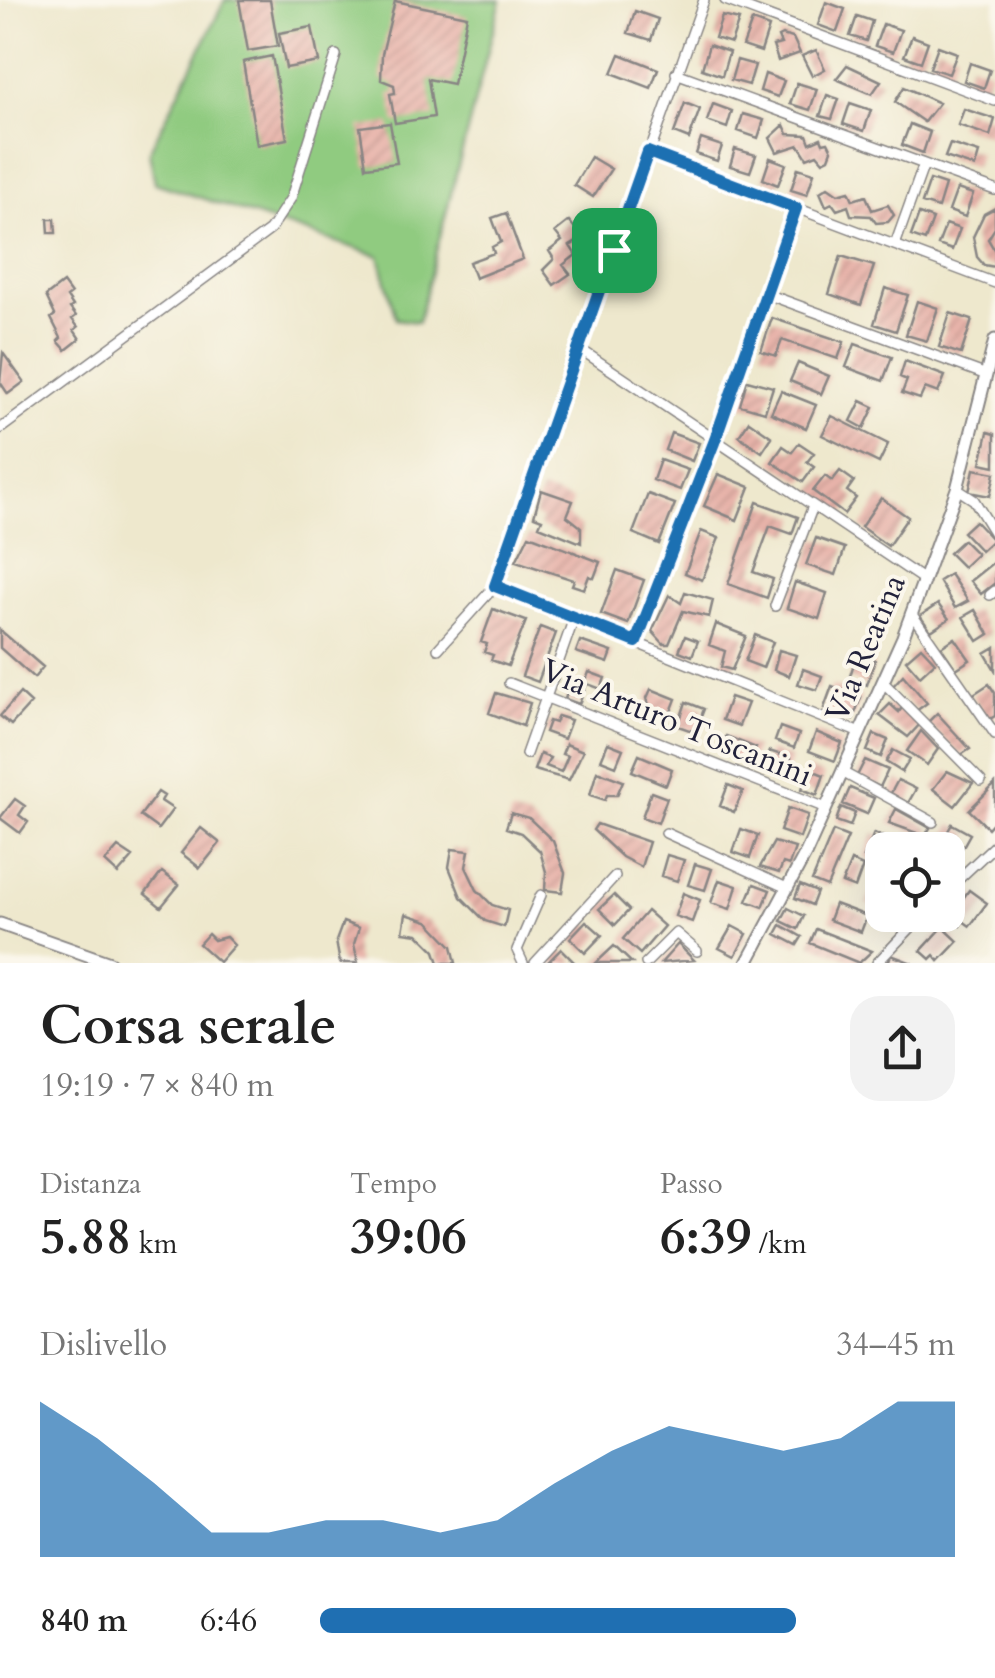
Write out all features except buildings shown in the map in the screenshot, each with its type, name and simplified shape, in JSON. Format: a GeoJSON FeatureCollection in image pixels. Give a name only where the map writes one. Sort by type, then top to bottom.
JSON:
{"type":"FeatureCollection","features":[{"type":"Feature","properties":{"kind":"street"},"geometry":{"type":"LineString","coordinates":[[438,648],[495,586],[704,0]]}},
{"type":"Feature","properties":{"kind":"street"},"geometry":{"type":"LineString","coordinates":[[725,0],[995,101]]}},
{"type":"Feature","properties":{"kind":"street"},"geometry":{"type":"LineString","coordinates":[[0,428],[270,230],[291,198],[336,55]]}},
{"type":"Feature","properties":{"kind":"street"},"geometry":{"type":"LineString","coordinates":[[676,73],[995,190]]}},
{"type":"Feature","properties":{"kind":"street"},"geometry":{"type":"LineString","coordinates":[[648,152],[995,283]]}},
{"type":"Feature","properties":{"kind":"street"},"geometry":{"type":"LineString","coordinates":[[895,245],[924,164]]}},
{"type":"Feature","properties":{"kind":"street"},"geometry":{"type":"LineString","coordinates":[[636,642],[715,440],[796,208]]}},
{"type":"Feature","properties":{"kind":"street"},"geometry":{"type":"LineString","coordinates":[[764,293],[984,374]]}},
{"type":"Feature","properties":{"kind":"street","name":"Via Reatina"},"geometry":{"type":"LineString","coordinates":[[746,963],[826,808],[911,613],[957,490],[995,340]]}},
{"type":"Feature","properties":{"kind":"street"},"geometry":{"type":"LineString","coordinates":[[580,349],[924,580]]}},
{"type":"Feature","properties":{"kind":"street"},"geometry":{"type":"LineString","coordinates":[[957,490],[974,500],[995,534]]}},
{"type":"Feature","properties":{"kind":"street"},"geometry":{"type":"LineString","coordinates":[[775,606],[813,506]]}},
{"type":"Feature","properties":{"kind":"street"},"geometry":{"type":"LineString","coordinates":[[495,586],[860,733]]}},
{"type":"Feature","properties":{"kind":"street"},"geometry":{"type":"LineString","coordinates":[[911,613],[995,734]]}},
{"type":"Feature","properties":{"kind":"street"},"geometry":{"type":"LineString","coordinates":[[526,754],[574,618]]}},
{"type":"Feature","properties":{"kind":"street","name":"Via Arturo Toscanini"},"geometry":{"type":"LineString","coordinates":[[509,682],[826,808]]}},
{"type":"Feature","properties":{"kind":"street"},"geometry":{"type":"LineString","coordinates":[[883,682],[981,781]]}},
{"type":"Feature","properties":{"kind":"street"},"geometry":{"type":"LineString","coordinates":[[842,772],[933,822]]}},
{"type":"Feature","properties":{"kind":"street"},"geometry":{"type":"LineString","coordinates":[[666,833],[788,888]]}},
{"type":"Feature","properties":{"kind":"street"},"geometry":{"type":"LineString","coordinates":[[965,873],[995,844]]}},
{"type":"Feature","properties":{"kind":"street"},"geometry":{"type":"LineString","coordinates":[[535,963],[615,876]]}},
{"type":"Feature","properties":{"kind":"street"},"geometry":{"type":"LineString","coordinates":[[523,963],[517,950],[541,895]]}},
{"type":"Feature","properties":{"kind":"street"},"geometry":{"type":"LineString","coordinates":[[0,924],[110,963]]}},
{"type":"Feature","properties":{"kind":"street"},"geometry":{"type":"LineString","coordinates":[[877,963],[907,932]]}},
{"type":"Feature","properties":{"kind":"street"},"geometry":{"type":"LineString","coordinates":[[646,963],[676,933],[697,951]]}},
{"type":"Feature","properties":{"kind":"green space"},"geometry":{"type":"Polygon","coordinates":[[[225,0],[501,0],[418,322],[396,319],[379,256],[155,183],[149,152],[225,0]]]}},
{"type":"Feature","properties":{"kind":"route"},"geometry":{"type":"LineString","coordinates":[[648,152],[796,208],[715,440],[636,642],[495,586],[614,250],[648,152]]}}]}
